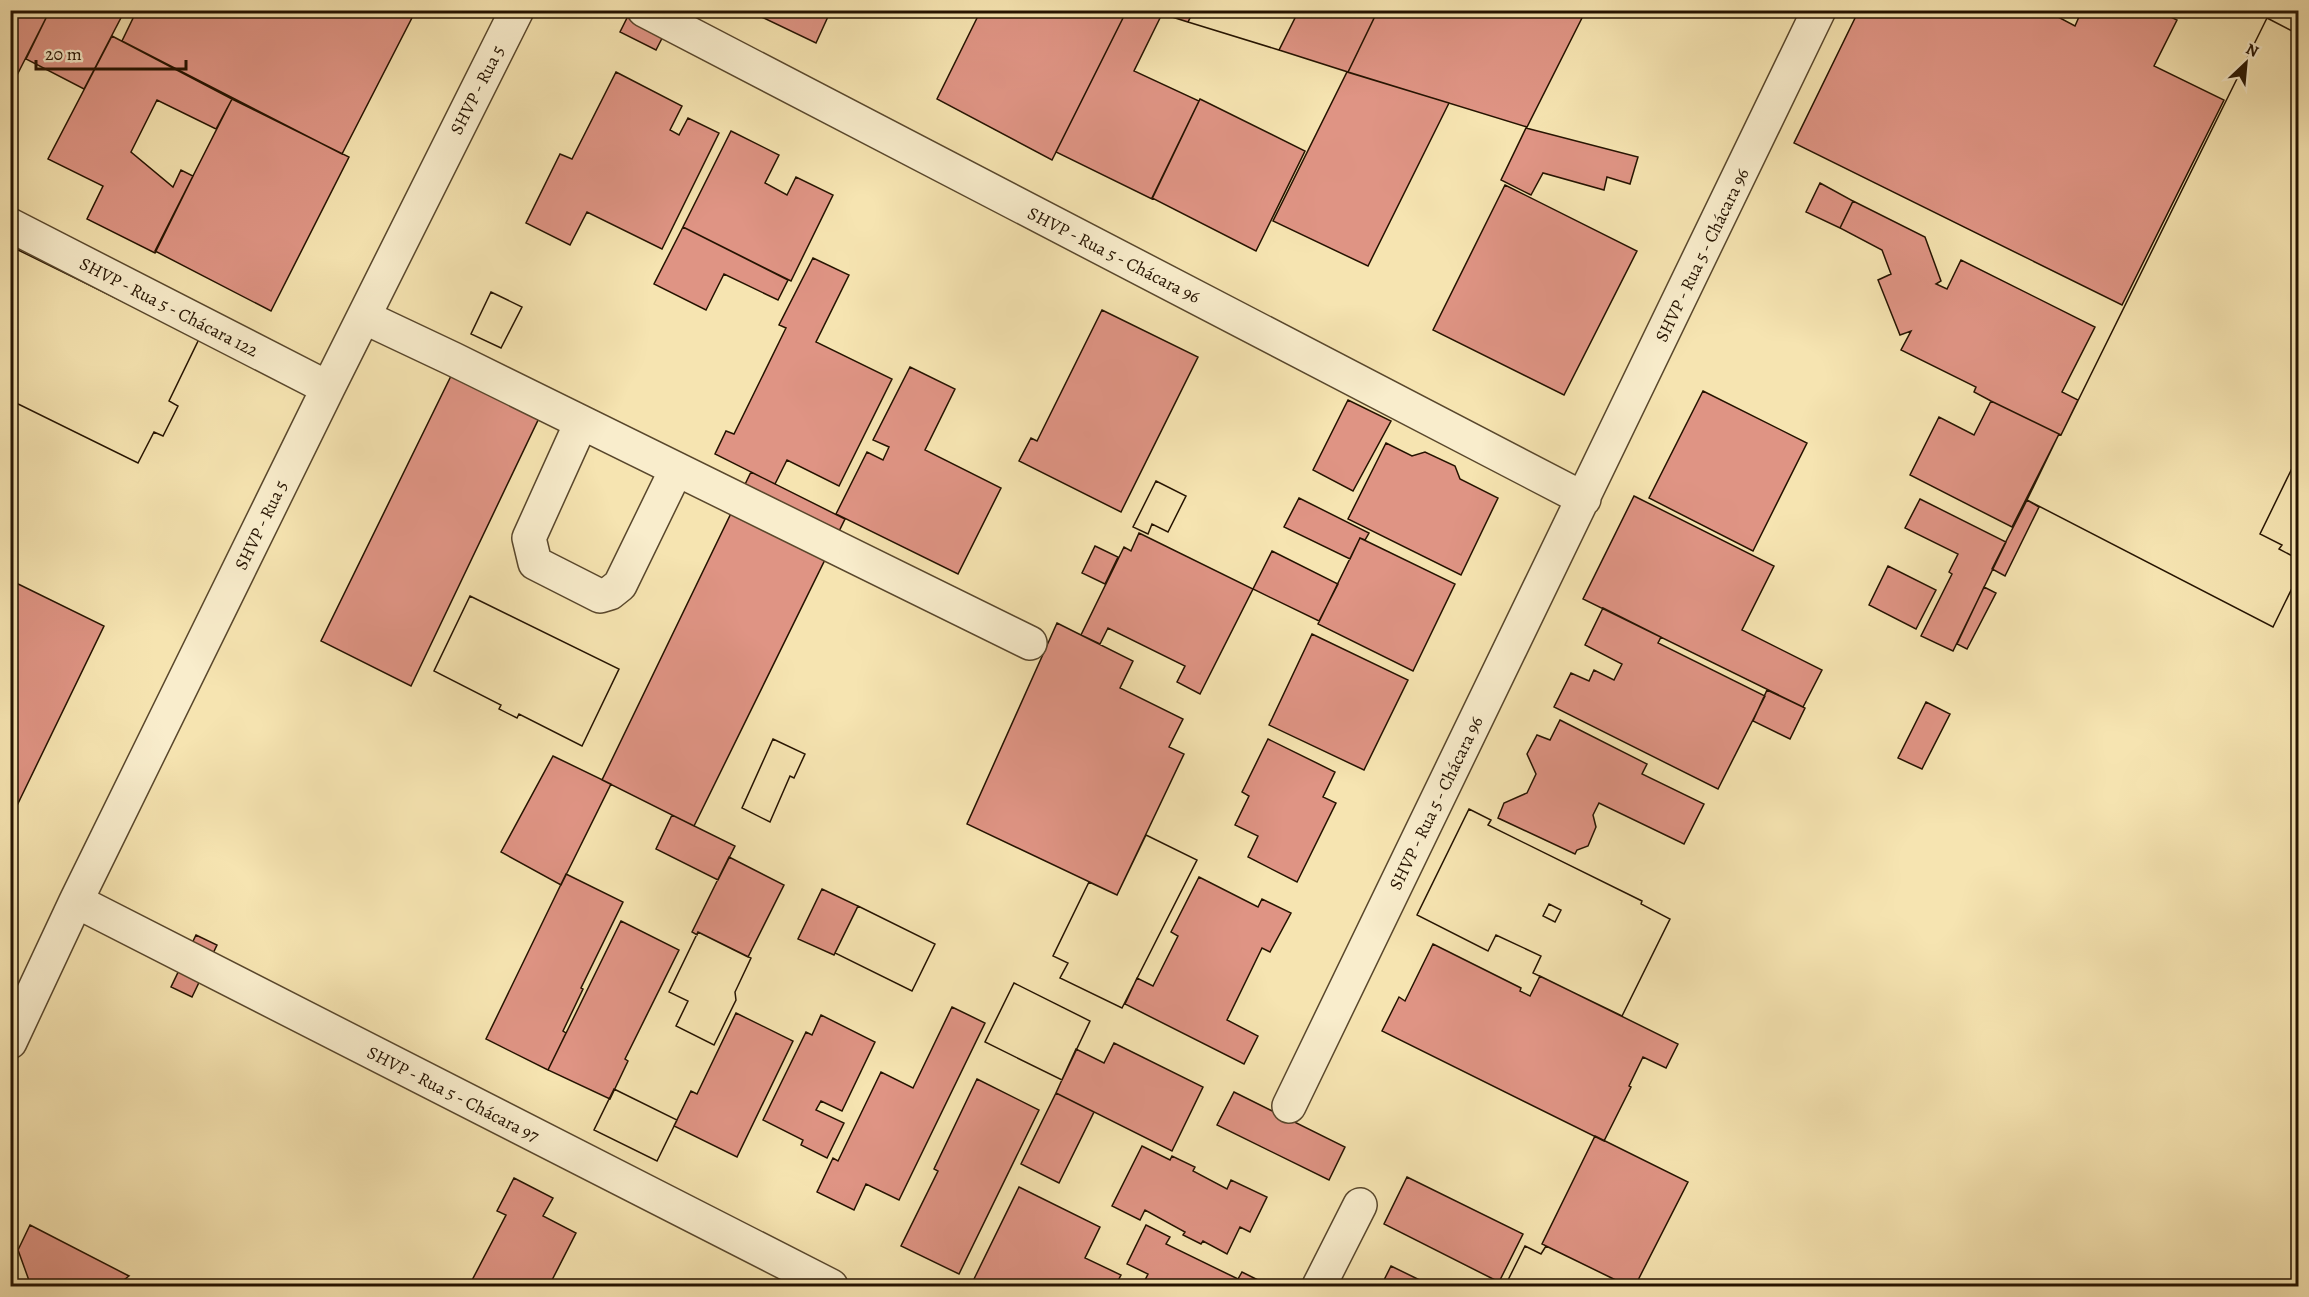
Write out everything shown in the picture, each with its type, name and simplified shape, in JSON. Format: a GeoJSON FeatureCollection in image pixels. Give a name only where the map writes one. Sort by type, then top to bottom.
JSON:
{"type":"FeatureCollection","features":[{"type":"Feature","properties":{"kind":"street","name":"SHVP - Rua 5"},"geometry":{"type":"LineString","coordinates":[[13,1032],[363,317],[517,10]]}},
{"type":"Feature","properties":{"kind":"street","name":"SHVP - Rua 5 - Chácara 96"},"geometry":{"type":"LineString","coordinates":[[644,10],[1584,499]]}},
{"type":"Feature","properties":{"kind":"street","name":"SHVP - Rua 5 - Chácara 96"},"geometry":{"type":"LineString","coordinates":[[1288,1106],[1819,10]]}},
{"type":"Feature","properties":{"kind":"street","name":"SHVP - Rua 5 - Chácara 122"},"geometry":{"type":"LineString","coordinates":[[10,225],[328,388]]}},
{"type":"Feature","properties":{"kind":"street"},"geometry":{"type":"LineString","coordinates":[[363,317],[1030,643]]}},
{"type":"Feature","properties":{"kind":"street"},"geometry":{"type":"LineString","coordinates":[[581,423],[529,538],[534,563],[600,596],[610,593],[620,585],[676,470]]}},
{"type":"Feature","properties":{"kind":"street","name":"SHVP - Rua 5 - Chácara 97"},"geometry":{"type":"LineString","coordinates":[[76,901],[831,1287]]}},
{"type":"Feature","properties":{"kind":"street"},"geometry":{"type":"LineString","coordinates":[[1319,1287],[1360,1205]]}},
{"type":"Feature","properties":{"kind":"building"},"geometry":{"type":"Polygon","coordinates":[[[10,10],[50,10],[10,89],[10,10]]]}},
{"type":"Feature","properties":{"kind":"building"},"geometry":{"type":"Polygon","coordinates":[[[50,10],[125,10],[84,89],[26,59],[50,10]]]}},
{"type":"Feature","properties":{"kind":"building"},"geometry":{"type":"Polygon","coordinates":[[[137,10],[416,10],[342,154],[122,41],[137,10]]]}},
{"type":"Feature","properties":{"kind":"building"},"geometry":{"type":"Polygon","coordinates":[[[631,10],[675,13],[656,50],[620,32],[631,10]]]}},
{"type":"Feature","properties":{"kind":"building"},"geometry":{"type":"Polygon","coordinates":[[[747,10],[831,10],[816,43],[747,10]]]}},
{"type":"Feature","properties":{"kind":"building"},"geometry":{"type":"Polygon","coordinates":[[[981,10],[1127,10],[1052,160],[937,99],[981,10]]]}},
{"type":"Feature","properties":{"kind":"building"},"geometry":{"type":"Polygon","coordinates":[[[1127,10],[1150,10],[1162,14],[1134,71],[1199,101],[1152,199],[1056,152],[1127,10]]]}},
{"type":"Feature","properties":{"kind":"building"},"geometry":{"type":"Polygon","coordinates":[[[1150,10],[1194,10],[1188,22],[1150,10]]]}},
{"type":"Feature","properties":{"kind":"building"},"geometry":{"type":"Polygon","coordinates":[[[1194,10],[1299,10],[1279,50],[1188,22],[1194,10]]]}},
{"type":"Feature","properties":{"kind":"building"},"geometry":{"type":"Polygon","coordinates":[[[1194,10],[1299,10],[1279,50],[1188,22],[1194,10]]]}},
{"type":"Feature","properties":{"kind":"building"},"geometry":{"type":"Polygon","coordinates":[[[1299,10],[1378,10],[1348,72],[1279,50],[1299,10]]]}},
{"type":"Feature","properties":{"kind":"building"},"geometry":{"type":"Polygon","coordinates":[[[1378,10],[1586,10],[1527,127],[1348,72],[1378,10]]]}},
{"type":"Feature","properties":{"kind":"building"},"geometry":{"type":"Polygon","coordinates":[[[1859,10],[2045,10],[2075,26],[2082,10],[2157,10],[2177,20],[2154,66],[2224,100],[2122,305],[1794,143],[1859,10]]]}},
{"type":"Feature","properties":{"kind":"building"},"geometry":{"type":"Polygon","coordinates":[[[2267,18],[2298,34],[2298,456],[2260,534],[2282,545],[2279,549],[2298,559],[2298,576],[2273,627],[2027,500],[2267,18]]]}},
{"type":"Feature","properties":{"kind":"building"},"geometry":{"type":"Polygon","coordinates":[[[2267,18],[2298,34],[2298,456],[2260,534],[2282,545],[2279,549],[2298,559],[2298,576],[2273,627],[2027,500],[2267,18]]]}},
{"type":"Feature","properties":{"kind":"building"},"geometry":{"type":"Polygon","coordinates":[[[112,36],[232,99],[216,129],[157,100],[131,152],[173,187],[181,170],[193,176],[155,253],[87,219],[103,186],[48,159],[112,36]]]}},
{"type":"Feature","properties":{"kind":"building"},"geometry":{"type":"Polygon","coordinates":[[[616,72],[682,106],[670,130],[679,135],[688,118],[719,133],[662,249],[587,212],[570,245],[526,223],[560,154],[572,159],[616,72]]]}},
{"type":"Feature","properties":{"kind":"building"},"geometry":{"type":"Polygon","coordinates":[[[1347,72],[1449,103],[1368,266],[1273,221],[1347,72]]]}},
{"type":"Feature","properties":{"kind":"building"},"geometry":{"type":"Polygon","coordinates":[[[232,99],[349,157],[271,311],[155,251],[232,99]]]}},
{"type":"Feature","properties":{"kind":"building"},"geometry":{"type":"Polygon","coordinates":[[[1200,99],[1305,151],[1256,251],[1152,198],[1200,99]]]}},
{"type":"Feature","properties":{"kind":"building"},"geometry":{"type":"Polygon","coordinates":[[[1526,128],[1638,157],[1630,184],[1607,177],[1604,190],[1543,173],[1531,195],[1501,180],[1526,128]]]}},
{"type":"Feature","properties":{"kind":"building"},"geometry":{"type":"Polygon","coordinates":[[[731,131],[779,155],[765,183],[787,195],[796,177],[833,195],[791,281],[683,227],[731,131]]]}},
{"type":"Feature","properties":{"kind":"building"},"geometry":{"type":"Polygon","coordinates":[[[1820,183],[1853,201],[1840,228],[1806,212],[1820,183]]]}},
{"type":"Feature","properties":{"kind":"building"},"geometry":{"type":"Polygon","coordinates":[[[1505,185],[1637,251],[1564,395],[1433,330],[1505,185]]]}},
{"type":"Feature","properties":{"kind":"building"},"geometry":{"type":"Polygon","coordinates":[[[1853,201],[1925,237],[1941,281],[1936,284],[1947,289],[1961,260],[2095,327],[2062,392],[2078,400],[2061,435],[1974,392],[1976,387],[1901,350],[1911,331],[1900,335],[1878,280],[1891,274],[1882,250],[1840,228],[1853,201]]]}},
{"type":"Feature","properties":{"kind":"building"},"geometry":{"type":"Polygon","coordinates":[[[683,227],[788,280],[778,300],[724,274],[706,310],[654,284],[683,227]]]}},
{"type":"Feature","properties":{"kind":"building"},"geometry":{"type":"Polygon","coordinates":[[[10,246],[199,339],[169,401],[178,406],[163,436],[154,432],[138,463],[10,400],[10,246]]]}},
{"type":"Feature","properties":{"kind":"building"},"geometry":{"type":"Polygon","coordinates":[[[10,246],[199,339],[169,401],[178,406],[163,436],[154,432],[138,463],[10,400],[10,246]]]}},
{"type":"Feature","properties":{"kind":"building"},"geometry":{"type":"Polygon","coordinates":[[[813,258],[849,275],[816,342],[892,379],[839,486],[787,460],[775,484],[715,454],[726,431],[734,434],[786,328],[779,325],[813,258]]]}},
{"type":"Feature","properties":{"kind":"building"},"geometry":{"type":"Polygon","coordinates":[[[491,292],[522,307],[501,348],[471,334],[491,292]]]}},
{"type":"Feature","properties":{"kind":"building"},"geometry":{"type":"Polygon","coordinates":[[[491,292],[522,307],[501,348],[471,334],[491,292]]]}},
{"type":"Feature","properties":{"kind":"building"},"geometry":{"type":"Polygon","coordinates":[[[1102,310],[1198,357],[1121,512],[1019,461],[1031,438],[1037,441],[1102,310]]]}},
{"type":"Feature","properties":{"kind":"building"},"geometry":{"type":"Polygon","coordinates":[[[910,367],[955,389],[925,450],[1001,488],[958,574],[836,514],[867,452],[883,460],[889,447],[873,440],[910,367]]]}},
{"type":"Feature","properties":{"kind":"building"},"geometry":{"type":"Polygon","coordinates":[[[452,374],[540,416],[411,686],[321,641],[452,374]]]}},
{"type":"Feature","properties":{"kind":"building"},"geometry":{"type":"Polygon","coordinates":[[[1703,391],[1807,443],[1753,551],[1649,498],[1703,391]]]}},
{"type":"Feature","properties":{"kind":"building"},"geometry":{"type":"Polygon","coordinates":[[[1348,400],[1391,421],[1353,491],[1313,470],[1348,400]]]}},
{"type":"Feature","properties":{"kind":"building"},"geometry":{"type":"Polygon","coordinates":[[[1991,401],[2059,434],[2012,527],[1910,475],[1939,417],[1974,435],[1991,401]]]}},
{"type":"Feature","properties":{"kind":"building"},"geometry":{"type":"Polygon","coordinates":[[[1386,443],[1412,456],[1425,452],[1455,466],[1460,479],[1498,498],[1461,575],[1348,519],[1386,443]]]}},
{"type":"Feature","properties":{"kind":"building"},"geometry":{"type":"Polygon","coordinates":[[[751,472],[845,519],[694,826],[602,780],[751,472]]]}},
{"type":"Feature","properties":{"kind":"building"},"geometry":{"type":"Polygon","coordinates":[[[1156,481],[1186,496],[1168,532],[1152,524],[1148,534],[1133,527],[1156,481]]]}},
{"type":"Feature","properties":{"kind":"building"},"geometry":{"type":"Polygon","coordinates":[[[1156,481],[1186,496],[1168,532],[1152,524],[1148,534],[1133,527],[1156,481]]]}},
{"type":"Feature","properties":{"kind":"building"},"geometry":{"type":"Polygon","coordinates":[[[1634,496],[1774,566],[1742,630],[1822,670],[1803,707],[1583,599],[1634,496]]]}},
{"type":"Feature","properties":{"kind":"building"},"geometry":{"type":"Polygon","coordinates":[[[1299,498],[1369,533],[1365,540],[1360,538],[1350,559],[1284,527],[1299,498]]]}},
{"type":"Feature","properties":{"kind":"building"},"geometry":{"type":"Polygon","coordinates":[[[1920,499],[2006,542],[1953,651],[1921,636],[1952,574],[1949,572],[1958,554],[1905,528],[1920,499]]]}},
{"type":"Feature","properties":{"kind":"building"},"geometry":{"type":"Polygon","coordinates":[[[2027,500],[2039,507],[2005,576],[1992,569],[2027,500]]]}},
{"type":"Feature","properties":{"kind":"building"},"geometry":{"type":"Polygon","coordinates":[[[1139,533],[1253,589],[1200,694],[1177,682],[1185,666],[1108,628],[1100,644],[1081,635],[1124,547],[1131,551],[1139,533]]]}},
{"type":"Feature","properties":{"kind":"building"},"geometry":{"type":"Polygon","coordinates":[[[1360,538],[1455,584],[1413,671],[1318,624],[1360,538]]]}},
{"type":"Feature","properties":{"kind":"building"},"geometry":{"type":"Polygon","coordinates":[[[1095,546],[1118,557],[1105,584],[1082,573],[1095,546]]]}},
{"type":"Feature","properties":{"kind":"building"},"geometry":{"type":"Polygon","coordinates":[[[1272,551],[1338,584],[1319,621],[1253,589],[1272,551]]]}},
{"type":"Feature","properties":{"kind":"building"},"geometry":{"type":"Polygon","coordinates":[[[1888,566],[1936,590],[1916,629],[1869,605],[1888,566]]]}},
{"type":"Feature","properties":{"kind":"building"},"geometry":{"type":"Polygon","coordinates":[[[10,580],[104,626],[10,820],[10,580]]]}},
{"type":"Feature","properties":{"kind":"building"},"geometry":{"type":"Polygon","coordinates":[[[1984,587],[1996,593],[1967,649],[1957,644],[1984,587]]]}},
{"type":"Feature","properties":{"kind":"building"},"geometry":{"type":"Polygon","coordinates":[[[470,596],[619,669],[582,746],[519,714],[517,718],[499,709],[501,705],[434,671],[470,596]]]}},
{"type":"Feature","properties":{"kind":"building"},"geometry":{"type":"Polygon","coordinates":[[[470,596],[619,669],[582,746],[519,714],[517,718],[499,709],[501,705],[434,671],[470,596]]]}},
{"type":"Feature","properties":{"kind":"building"},"geometry":{"type":"Polygon","coordinates":[[[1603,608],[1661,637],[1658,643],[1765,696],[1718,789],[1554,707],[1571,673],[1589,681],[1594,670],[1614,680],[1622,664],[1585,645],[1603,608]]]}},
{"type":"Feature","properties":{"kind":"building"},"geometry":{"type":"Polygon","coordinates":[[[1057,623],[1133,661],[1120,688],[1183,719],[1169,747],[1184,754],[1117,895],[967,824],[1057,623]]]}},
{"type":"Feature","properties":{"kind":"building"},"geometry":{"type":"Polygon","coordinates":[[[1312,634],[1408,680],[1364,770],[1269,725],[1312,634]]]}},
{"type":"Feature","properties":{"kind":"building"},"geometry":{"type":"Polygon","coordinates":[[[1767,690],[1805,708],[1790,739],[1753,721],[1767,690]]]}},
{"type":"Feature","properties":{"kind":"building"},"geometry":{"type":"Polygon","coordinates":[[[1926,702],[1950,714],[1922,769],[1898,758],[1926,702]]]}},
{"type":"Feature","properties":{"kind":"building"},"geometry":{"type":"Polygon","coordinates":[[[1560,720],[1647,764],[1642,774],[1704,804],[1684,844],[1599,803],[1593,815],[1596,827],[1588,846],[1577,850],[1575,854],[1498,818],[1504,803],[1527,793],[1536,774],[1527,754],[1537,735],[1550,740],[1560,720]]]}},
{"type":"Feature","properties":{"kind":"building"},"geometry":{"type":"Polygon","coordinates":[[[773,739],[805,754],[794,778],[790,776],[770,822],[742,808],[773,739]]]}},
{"type":"Feature","properties":{"kind":"building"},"geometry":{"type":"Polygon","coordinates":[[[773,739],[805,754],[794,778],[790,776],[770,822],[742,808],[773,739]]]}},
{"type":"Feature","properties":{"kind":"building"},"geometry":{"type":"Polygon","coordinates":[[[1268,739],[1335,772],[1323,797],[1336,803],[1297,882],[1248,857],[1258,836],[1235,825],[1249,796],[1242,792],[1268,739]]]}},
{"type":"Feature","properties":{"kind":"building"},"geometry":{"type":"Polygon","coordinates":[[[553,756],[611,784],[561,885],[501,852],[553,756]]]}},
{"type":"Feature","properties":{"kind":"building"},"geometry":{"type":"Polygon","coordinates":[[[1469,809],[1491,820],[1488,825],[1642,901],[1641,904],[1670,919],[1622,1016],[1533,973],[1541,956],[1496,935],[1488,951],[1417,915],[1469,809]],[[1549,904],[1543,916],[1555,922],[1561,910],[1549,904]]]}},
{"type":"Feature","properties":{"kind":"building"},"geometry":{"type":"Polygon","coordinates":[[[1469,809],[1491,820],[1488,825],[1642,901],[1641,904],[1670,919],[1622,1016],[1533,973],[1541,956],[1496,935],[1488,951],[1417,915],[1469,809]],[[1549,904],[1543,916],[1555,922],[1561,910],[1549,904]]]}},
{"type":"Feature","properties":{"kind":"building"},"geometry":{"type":"Polygon","coordinates":[[[672,815],[735,846],[718,880],[656,849],[672,815]]]}},
{"type":"Feature","properties":{"kind":"building"},"geometry":{"type":"Polygon","coordinates":[[[1146,835],[1197,860],[1122,1008],[1060,978],[1068,963],[1053,956],[1089,882],[1117,895],[1146,835]]]}},
{"type":"Feature","properties":{"kind":"building"},"geometry":{"type":"Polygon","coordinates":[[[1146,835],[1197,860],[1122,1008],[1060,978],[1068,963],[1053,956],[1089,882],[1117,895],[1146,835]]]}},
{"type":"Feature","properties":{"kind":"building"},"geometry":{"type":"Polygon","coordinates":[[[729,857],[784,885],[748,957],[698,932],[697,935],[692,932],[729,857]]]}},
{"type":"Feature","properties":{"kind":"building"},"geometry":{"type":"Polygon","coordinates":[[[566,874],[623,902],[581,988],[583,989],[563,1031],[566,1033],[548,1070],[486,1039],[566,874]]]}},
{"type":"Feature","properties":{"kind":"building"},"geometry":{"type":"Polygon","coordinates":[[[1199,877],[1258,907],[1262,899],[1291,913],[1270,952],[1262,948],[1227,1020],[1258,1036],[1244,1064],[1125,1004],[1137,978],[1153,986],[1178,936],[1171,932],[1199,877]]]}},
{"type":"Feature","properties":{"kind":"building"},"geometry":{"type":"Polygon","coordinates":[[[822,889],[858,906],[834,955],[798,939],[822,889]]]}},
{"type":"Feature","properties":{"kind":"building"},"geometry":{"type":"Polygon","coordinates":[[[858,906],[935,944],[912,991],[835,953],[858,906]]]}},
{"type":"Feature","properties":{"kind":"building"},"geometry":{"type":"Polygon","coordinates":[[[858,906],[935,944],[912,991],[835,953],[858,906]]]}},
{"type":"Feature","properties":{"kind":"building"},"geometry":{"type":"Polygon","coordinates":[[[621,921],[679,950],[625,1059],[628,1061],[610,1099],[548,1070],[621,921]]]}},
{"type":"Feature","properties":{"kind":"building"},"geometry":{"type":"Polygon","coordinates":[[[698,932],[751,958],[735,992],[736,1000],[714,1045],[676,1026],[688,1001],[669,992],[698,932]]]}},
{"type":"Feature","properties":{"kind":"building"},"geometry":{"type":"Polygon","coordinates":[[[698,932],[751,958],[735,992],[736,1000],[714,1045],[676,1026],[688,1001],[669,992],[698,932]]]}},
{"type":"Feature","properties":{"kind":"building"},"geometry":{"type":"Polygon","coordinates":[[[196,935],[217,945],[192,997],[171,987],[196,935]]]}},
{"type":"Feature","properties":{"kind":"building"},"geometry":{"type":"Polygon","coordinates":[[[1433,944],[1521,988],[1520,991],[1530,996],[1540,976],[1678,1044],[1666,1068],[1643,1057],[1604,1141],[1382,1031],[1399,997],[1405,1001],[1433,944]]]}},
{"type":"Feature","properties":{"kind":"building"},"geometry":{"type":"Polygon","coordinates":[[[1014,983],[1090,1021],[1062,1080],[985,1042],[1014,983]]]}},
{"type":"Feature","properties":{"kind":"building"},"geometry":{"type":"Polygon","coordinates":[[[1014,983],[1090,1021],[1062,1080],[985,1042],[1014,983]]]}},
{"type":"Feature","properties":{"kind":"building"},"geometry":{"type":"Polygon","coordinates":[[[952,1007],[985,1023],[899,1200],[866,1184],[854,1210],[817,1192],[833,1158],[838,1161],[881,1072],[913,1088],[952,1007]]]}},
{"type":"Feature","properties":{"kind":"building"},"geometry":{"type":"Polygon","coordinates":[[[736,1013],[793,1041],[737,1157],[674,1126],[691,1091],[697,1094],[736,1013]]]}},
{"type":"Feature","properties":{"kind":"building"},"geometry":{"type":"Polygon","coordinates":[[[821,1015],[875,1042],[842,1111],[821,1101],[816,1110],[844,1123],[827,1158],[801,1145],[803,1140],[763,1120],[806,1032],[812,1035],[821,1015]]]}},
{"type":"Feature","properties":{"kind":"building"},"geometry":{"type":"Polygon","coordinates":[[[1114,1043],[1203,1087],[1172,1151],[1056,1093],[1076,1049],[1104,1063],[1114,1043]]]}},
{"type":"Feature","properties":{"kind":"building"},"geometry":{"type":"Polygon","coordinates":[[[977,1079],[1039,1110],[959,1274],[901,1246],[938,1171],[934,1169],[977,1079]]]}},
{"type":"Feature","properties":{"kind":"building"},"geometry":{"type":"Polygon","coordinates":[[[614,1089],[677,1120],[657,1161],[594,1130],[614,1089]]]}},
{"type":"Feature","properties":{"kind":"building"},"geometry":{"type":"Polygon","coordinates":[[[614,1089],[677,1120],[657,1161],[594,1130],[614,1089]]]}},
{"type":"Feature","properties":{"kind":"building"},"geometry":{"type":"Polygon","coordinates":[[[1234,1092],[1345,1147],[1329,1180],[1217,1125],[1234,1092]]]}},
{"type":"Feature","properties":{"kind":"building"},"geometry":{"type":"Polygon","coordinates":[[[1056,1093],[1094,1112],[1059,1183],[1021,1164],[1056,1093]]]}},
{"type":"Feature","properties":{"kind":"building"},"geometry":{"type":"Polygon","coordinates":[[[1595,1136],[1688,1182],[1635,1286],[1628,1286],[1542,1244],[1595,1136]]]}},
{"type":"Feature","properties":{"kind":"building"},"geometry":{"type":"Polygon","coordinates":[[[1142,1146],[1170,1160],[1172,1156],[1195,1167],[1193,1171],[1227,1189],[1231,1180],[1267,1197],[1250,1232],[1240,1227],[1227,1254],[1203,1241],[1201,1244],[1183,1235],[1185,1232],[1145,1210],[1140,1220],[1112,1206],[1142,1146]]]}},
{"type":"Feature","properties":{"kind":"building"},"geometry":{"type":"Polygon","coordinates":[[[1407,1177],[1523,1234],[1499,1282],[1384,1224],[1407,1177]]]}},
{"type":"Feature","properties":{"kind":"building"},"geometry":{"type":"Polygon","coordinates":[[[514,1178],[553,1198],[543,1216],[576,1233],[549,1286],[469,1286],[506,1215],[497,1211],[514,1178]]]}},
{"type":"Feature","properties":{"kind":"building"},"geometry":{"type":"Polygon","coordinates":[[[1019,1187],[1100,1227],[1085,1258],[1121,1275],[1115,1286],[985,1286],[973,1281],[1019,1187]]]}},
{"type":"Feature","properties":{"kind":"building"},"geometry":{"type":"Polygon","coordinates":[[[30,1225],[129,1276],[116,1286],[31,1286],[18,1250],[30,1225]]]}},
{"type":"Feature","properties":{"kind":"building"},"geometry":{"type":"Polygon","coordinates":[[[1146,1225],[1170,1237],[1166,1244],[1238,1279],[1242,1272],[1270,1286],[1142,1286],[1148,1274],[1127,1264],[1146,1225]]]}},
{"type":"Feature","properties":{"kind":"building"},"geometry":{"type":"Polygon","coordinates":[[[1525,1246],[1541,1254],[1546,1246],[1628,1286],[1505,1286],[1525,1246]]]}},
{"type":"Feature","properties":{"kind":"building"},"geometry":{"type":"Polygon","coordinates":[[[1525,1246],[1541,1254],[1546,1246],[1628,1286],[1505,1286],[1525,1246]]]}},
{"type":"Feature","properties":{"kind":"building"},"geometry":{"type":"Polygon","coordinates":[[[1391,1266],[1432,1286],[1381,1286],[1391,1266]]]}}]}
